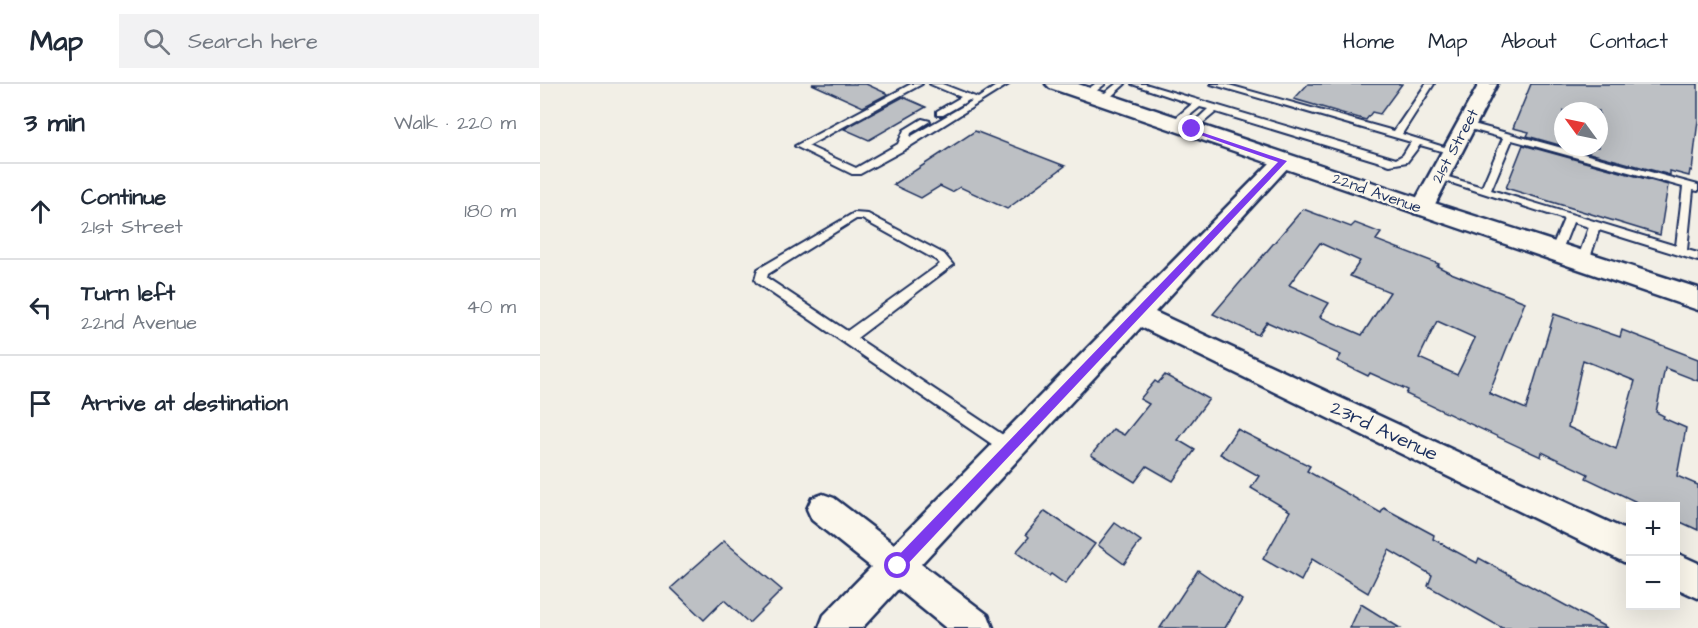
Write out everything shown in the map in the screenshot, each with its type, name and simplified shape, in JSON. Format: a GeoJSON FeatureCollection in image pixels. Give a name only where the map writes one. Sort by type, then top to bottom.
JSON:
{"type":"FeatureCollection","features":[{"type":"Feature","properties":{"kind":"street","name":"22nd Avenue"},"geometry":{"type":"LineString","coordinates":[[1058,84],[1103,90],[1183,126],[1698,299]]}},
{"type":"Feature","properties":{"kind":"street","name":"21st Street"},"geometry":{"type":"LineString","coordinates":[[1422,208],[1488,84]]}},
{"type":"Feature","properties":{"kind":"street"},"geometry":{"type":"LineString","coordinates":[[837,628],[1283,161]]}},
{"type":"Feature","properties":{"kind":"street","name":"23rd Avenue"},"geometry":{"type":"LineString","coordinates":[[1137,314],[1626,547]]}},
{"type":"Feature","properties":{"kind":"street"},"geometry":{"type":"LineString","coordinates":[[823,509],[975,628]]}},
{"type":"Feature","properties":{"kind":"street"},"geometry":{"type":"LineString","coordinates":[[1680,572],[1698,581]]}},
{"type":"Feature","properties":{"kind":"lane"},"geometry":{"type":"LineString","coordinates":[[918,84],[800,146],[856,172],[1005,84]]}},
{"type":"Feature","properties":{"kind":"lane"},"geometry":{"type":"LineString","coordinates":[[934,84],[979,101]]}},
{"type":"Feature","properties":{"kind":"lane"},"geometry":{"type":"LineString","coordinates":[[1136,84],[1215,108],[1255,108],[1396,135],[1452,151]]}},
{"type":"Feature","properties":{"kind":"lane"},"geometry":{"type":"LineString","coordinates":[[1215,84],[1255,108],[1390,162],[1400,163],[1406,160],[1417,141]]}},
{"type":"Feature","properties":{"kind":"lane"},"geometry":{"type":"LineString","coordinates":[[1396,135],[1430,84]]}},
{"type":"Feature","properties":{"kind":"lane"},"geometry":{"type":"LineString","coordinates":[[940,113],[968,97]]}},
{"type":"Feature","properties":{"kind":"lane"},"geometry":{"type":"LineString","coordinates":[[1183,126],[1199,103]]}},
{"type":"Feature","properties":{"kind":"lane"},"geometry":{"type":"LineString","coordinates":[[1183,126],[1215,108]]}},
{"type":"Feature","properties":{"kind":"lane"},"geometry":{"type":"LineString","coordinates":[[901,147],[907,132],[925,121]]}},
{"type":"Feature","properties":{"kind":"lane"},"geometry":{"type":"LineString","coordinates":[[1466,124],[1693,187],[1681,252]]}},
{"type":"Feature","properties":{"kind":"lane"},"geometry":{"type":"LineString","coordinates":[[1485,191],[1509,136]]}},
{"type":"Feature","properties":{"kind":"lane"},"geometry":{"type":"LineString","coordinates":[[1438,177],[1698,257]]}},
{"type":"Feature","properties":{"kind":"lane"},"geometry":{"type":"LineString","coordinates":[[847,338],[946,265],[940,257],[864,216],[854,216],[762,272],[760,280],[1010,448]]}},
{"type":"Feature","properties":{"kind":"lane"},"geometry":{"type":"LineString","coordinates":[[1556,252],[1570,217]]}},
{"type":"Feature","properties":{"kind":"lane"},"geometry":{"type":"LineString","coordinates":[[1583,261],[1595,225]]}},
{"type":"Feature","properties":{"kind":"building"},"geometry":{"type":"Polygon","coordinates":[[[812,84],[866,84],[888,94],[863,107],[812,84]]]}},
{"type":"Feature","properties":{"kind":"building"},"geometry":{"type":"Polygon","coordinates":[[[1308,84],[1402,84],[1380,114],[1372,112],[1366,120],[1294,99],[1308,84]]]}},
{"type":"Feature","properties":{"kind":"building"},"geometry":{"type":"Polygon","coordinates":[[[1531,84],[1698,84],[1698,120],[1692,171],[1690,170],[1689,176],[1670,171],[1670,175],[1600,156],[1608,156],[1608,102],[1554,102],[1554,144],[1527,136],[1529,132],[1513,128],[1531,84]]]}},
{"type":"Feature","properties":{"kind":"building"},"geometry":{"type":"Polygon","coordinates":[[[903,97],[926,107],[869,140],[844,129],[903,97]]]}},
{"type":"Feature","properties":{"kind":"building"},"geometry":{"type":"Polygon","coordinates":[[[975,131],[1065,166],[1007,209],[960,187],[952,192],[940,186],[921,198],[893,185],[975,131]]]}},
{"type":"Feature","properties":{"kind":"building"},"geometry":{"type":"Polygon","coordinates":[[[1523,145],[1554,154],[1554,156],[1563,156],[1668,185],[1660,235],[1506,188],[1523,145]]]}},
{"type":"Feature","properties":{"kind":"building"},"geometry":{"type":"Polygon","coordinates":[[[1303,209],[1351,227],[1355,223],[1381,233],[1376,240],[1439,264],[1437,266],[1451,273],[1525,302],[1489,393],[1526,409],[1554,314],[1620,337],[1622,330],[1698,359],[1698,381],[1665,368],[1656,412],[1664,416],[1663,418],[1686,428],[1677,476],[1698,485],[1698,530],[1680,522],[1680,502],[1636,502],[1586,478],[1588,474],[1542,452],[1541,457],[1406,394],[1408,390],[1370,373],[1368,376],[1337,361],[1341,355],[1267,322],[1258,335],[1213,314],[1303,209]],[[1320,243],[1289,285],[1329,303],[1320,317],[1362,335],[1390,292],[1350,276],[1360,261],[1320,243]],[[1437,321],[1419,358],[1457,375],[1475,338],[1437,321]],[[1583,360],[1568,427],[1616,449],[1635,381],[1583,360]]]}},
{"type":"Feature","properties":{"kind":"building"},"geometry":{"type":"Polygon","coordinates":[[[1165,375],[1209,399],[1178,440],[1195,450],[1173,481],[1147,466],[1135,482],[1091,455],[1113,429],[1124,435],[1149,404],[1140,399],[1155,381],[1158,383],[1165,375]]]}},
{"type":"Feature","properties":{"kind":"building"},"geometry":{"type":"Polygon","coordinates":[[[1237,429],[1310,466],[1307,471],[1381,513],[1384,508],[1434,535],[1433,539],[1477,563],[1479,558],[1607,628],[1502,628],[1428,586],[1432,575],[1389,550],[1368,593],[1312,559],[1301,581],[1263,559],[1290,511],[1251,488],[1259,476],[1220,454],[1237,429]]]}},
{"type":"Feature","properties":{"kind":"building"},"geometry":{"type":"Polygon","coordinates":[[[1045,511],[1095,544],[1065,584],[1051,574],[1049,576],[1016,552],[1029,537],[1026,534],[1045,511]]]}},
{"type":"Feature","properties":{"kind":"building"},"geometry":{"type":"Polygon","coordinates":[[[1115,523],[1141,541],[1124,564],[1098,545],[1115,523]]]}},
{"type":"Feature","properties":{"kind":"building"},"geometry":{"type":"Polygon","coordinates":[[[724,541],[782,590],[749,623],[724,600],[704,620],[671,588],[724,541]]]}},
{"type":"Feature","properties":{"kind":"building"},"geometry":{"type":"Polygon","coordinates":[[[1198,570],[1242,600],[1225,628],[1160,628],[1198,570]]]}},
{"type":"Feature","properties":{"kind":"building"},"geometry":{"type":"Polygon","coordinates":[[[1361,604],[1400,628],[1350,628],[1361,604]]]}},
{"type":"Feature","properties":{"kind":"route"},"geometry":{"type":"LineString","coordinates":[[898,566],[1283,161],[1192,129]]}}]}
